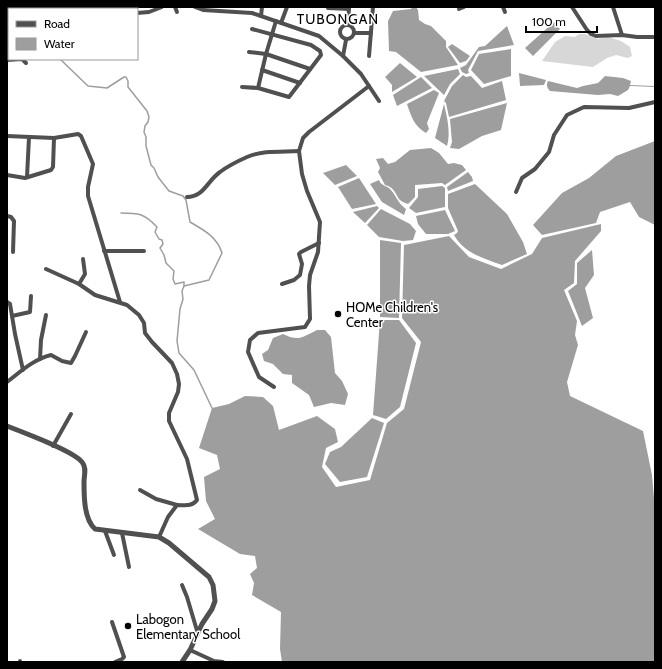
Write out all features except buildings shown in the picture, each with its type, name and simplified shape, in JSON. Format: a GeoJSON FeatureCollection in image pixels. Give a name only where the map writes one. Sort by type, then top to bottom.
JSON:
{"type":"FeatureCollection","features":[{"type":"Feature","properties":{"kind":"street"},"geometry":{"type":"LineString","coordinates":[[138,13],[149,12],[162,7]]}},
{"type":"Feature","properties":{"kind":"street"},"geometry":{"type":"LineString","coordinates":[[175,7],[177,12]]}},
{"type":"Feature","properties":{"kind":"street"},"geometry":{"type":"LineString","coordinates":[[195,7],[203,10],[229,9],[261,16],[319,36],[343,56],[361,74],[378,101]]}},
{"type":"Feature","properties":{"kind":"street"},"geometry":{"type":"LineString","coordinates":[[261,16],[262,7]]}},
{"type":"Feature","properties":{"kind":"street"},"geometry":{"type":"LineString","coordinates":[[281,23],[287,7]]}},
{"type":"Feature","properties":{"kind":"street"},"geometry":{"type":"LineString","coordinates":[[369,56],[373,7]]}},
{"type":"Feature","properties":{"kind":"street"},"geometry":{"type":"LineString","coordinates":[[503,7],[505,12]]}},
{"type":"Feature","properties":{"kind":"street"},"geometry":{"type":"LineString","coordinates":[[572,7],[585,27],[591,34],[596,36],[622,35],[655,37]]}},
{"type":"Feature","properties":{"kind":"street"},"geometry":{"type":"LineString","coordinates":[[613,7],[622,35]]}},
{"type":"Feature","properties":{"kind":"street"},"geometry":{"type":"LineString","coordinates":[[328,8],[349,8],[348,25],[354,33]]}},
{"type":"Feature","properties":{"kind":"street"},"geometry":{"type":"LineString","coordinates":[[258,88],[276,21]]}},
{"type":"Feature","properties":{"kind":"street"},"geometry":{"type":"LineString","coordinates":[[346,40],[340,35],[340,32],[341,28],[348,25]]}},
{"type":"Feature","properties":{"kind":"street"},"geometry":{"type":"LineString","coordinates":[[242,87],[258,88],[289,97],[321,55],[320,51],[311,46],[252,29]]}},
{"type":"Feature","properties":{"kind":"street"},"geometry":{"type":"LineString","coordinates":[[354,33],[371,32]]}},
{"type":"Feature","properties":{"kind":"street"},"geometry":{"type":"LineString","coordinates":[[346,40],[350,39],[354,33]]}},
{"type":"Feature","properties":{"kind":"street"},"geometry":{"type":"LineString","coordinates":[[343,56],[346,40]]}},
{"type":"Feature","properties":{"kind":"street"},"geometry":{"type":"LineString","coordinates":[[249,52],[266,54],[310,69]]}},
{"type":"Feature","properties":{"kind":"street"},"geometry":{"type":"LineString","coordinates":[[23,60],[26,63]]}},
{"type":"Feature","properties":{"kind":"street"},"geometry":{"type":"LineString","coordinates":[[262,70],[300,83]]}},
{"type":"Feature","properties":{"kind":"street"},"geometry":{"type":"LineString","coordinates":[[274,387],[259,377],[248,352],[248,344],[253,336],[258,333],[305,327],[311,316],[309,286],[319,243],[320,222],[307,191],[302,174],[299,151],[303,138],[369,86]]}},
{"type":"Feature","properties":{"kind":"street"},"geometry":{"type":"LineString","coordinates":[[516,192],[522,178],[535,169],[549,152],[554,135],[567,115],[584,107],[629,108],[655,102]]}},
{"type":"Feature","properties":{"kind":"street"},"geometry":{"type":"LineString","coordinates":[[7,136],[52,136],[54,138],[78,134],[81,136],[93,164],[88,196],[120,302]]}},
{"type":"Feature","properties":{"kind":"street"},"geometry":{"type":"LineString","coordinates":[[27,177],[29,137]]}},
{"type":"Feature","properties":{"kind":"street"},"geometry":{"type":"LineString","coordinates":[[7,175],[20,178],[27,177],[53,168],[54,138]]}},
{"type":"Feature","properties":{"kind":"street"},"geometry":{"type":"LineString","coordinates":[[186,197],[195,196],[200,193],[220,172],[256,154],[299,151]]}},
{"type":"Feature","properties":{"kind":"street"},"geometry":{"type":"LineString","coordinates":[[7,216],[11,217],[14,221],[13,252]]}},
{"type":"Feature","properties":{"kind":"street"},"geometry":{"type":"LineString","coordinates":[[282,284],[294,280],[300,275],[302,264],[299,254],[319,243]]}},
{"type":"Feature","properties":{"kind":"street"},"geometry":{"type":"LineString","coordinates":[[104,251],[144,251]]}},
{"type":"Feature","properties":{"kind":"street"},"geometry":{"type":"LineString","coordinates":[[79,284],[85,274],[83,259]]}},
{"type":"Feature","properties":{"kind":"street"},"geometry":{"type":"LineString","coordinates":[[46,269],[79,284],[95,295],[127,305],[138,315],[144,324],[145,333],[172,363],[177,374],[179,384],[178,392],[169,413],[169,421],[187,459],[196,500],[194,504],[177,505],[156,499],[140,490]]}},
{"type":"Feature","properties":{"kind":"street"},"geometry":{"type":"LineString","coordinates":[[12,316],[30,312],[31,296]]}},
{"type":"Feature","properties":{"kind":"street"},"geometry":{"type":"LineString","coordinates":[[7,302],[10,304],[23,370]]}},
{"type":"Feature","properties":{"kind":"street"},"geometry":{"type":"LineString","coordinates":[[40,359],[41,340],[46,315]]}},
{"type":"Feature","properties":{"kind":"street"},"geometry":{"type":"LineString","coordinates":[[7,382],[40,359],[51,355],[62,361],[71,363],[86,332]]}},
{"type":"Feature","properties":{"kind":"street"},"geometry":{"type":"LineString","coordinates":[[52,446],[71,414]]}},
{"type":"Feature","properties":{"kind":"street"},"geometry":{"type":"LineString","coordinates":[[7,426],[71,454],[84,464],[87,516],[95,529],[159,537],[169,543],[209,577],[216,594],[215,601],[190,650],[182,662]]}},
{"type":"Feature","properties":{"kind":"street"},"geometry":{"type":"LineString","coordinates":[[159,537],[168,517],[177,505]]}},
{"type":"Feature","properties":{"kind":"street"},"geometry":{"type":"LineString","coordinates":[[105,531],[114,555]]}},
{"type":"Feature","properties":{"kind":"street"},"geometry":{"type":"LineString","coordinates":[[122,533],[129,567]]}},
{"type":"Feature","properties":{"kind":"street"},"geometry":{"type":"LineString","coordinates":[[182,585],[198,634]]}},
{"type":"Feature","properties":{"kind":"street"},"geometry":{"type":"LineString","coordinates":[[112,622],[124,656],[116,662]]}},
{"type":"Feature","properties":{"kind":"street"},"geometry":{"type":"LineString","coordinates":[[190,650],[214,661],[223,662]]}},
{"type":"Feature","properties":{"kind":"shaded area"},"geometry":{"type":"Polygon","coordinates":[[[579,34],[585,34],[598,39],[608,37],[621,41],[630,47],[632,56],[628,58],[616,55],[607,58],[593,67],[542,61],[555,42],[565,36],[575,37],[579,34]]]}},
{"type":"Feature","properties":{"kind":"water"},"geometry":{"type":"Polygon","coordinates":[[[412,7],[416,7],[418,10],[419,20],[431,26],[446,41],[446,47],[458,65],[421,72],[396,52],[389,51],[388,21],[393,11],[411,9],[412,7]]]}},
{"type":"Feature","properties":{"kind":"water"},"geometry":{"type":"Polygon","coordinates":[[[554,22],[560,29],[533,56],[525,48],[554,22]]]}},
{"type":"Feature","properties":{"kind":"water"},"geometry":{"type":"Polygon","coordinates":[[[507,26],[514,45],[478,51],[468,70],[469,73],[466,74],[462,72],[460,68],[466,65],[479,47],[485,46],[507,26]]]}},
{"type":"Feature","properties":{"kind":"water"},"geometry":{"type":"Polygon","coordinates":[[[452,44],[470,56],[466,61],[460,63],[448,47],[452,44]]]}},
{"type":"Feature","properties":{"kind":"water"},"geometry":{"type":"Polygon","coordinates":[[[511,49],[511,76],[484,84],[471,70],[479,54],[511,49]]]}},
{"type":"Feature","properties":{"kind":"water"},"geometry":{"type":"Polygon","coordinates":[[[400,63],[417,77],[392,92],[392,85],[385,77],[400,63]]]}},
{"type":"Feature","properties":{"kind":"water"},"geometry":{"type":"Polygon","coordinates":[[[458,69],[460,74],[450,84],[444,95],[424,76],[458,69]]]}},
{"type":"Feature","properties":{"kind":"water"},"geometry":{"type":"Polygon","coordinates":[[[519,73],[546,80],[544,85],[520,86],[519,73]]]}},
{"type":"Feature","properties":{"kind":"water"},"geometry":{"type":"Polygon","coordinates":[[[463,75],[466,77],[471,76],[482,88],[502,81],[506,100],[449,117],[446,103],[444,101],[452,86],[463,75]]]}},
{"type":"Feature","properties":{"kind":"water"},"geometry":{"type":"Polygon","coordinates":[[[605,76],[623,78],[631,81],[630,85],[655,87],[630,86],[628,90],[618,96],[610,94],[598,95],[550,91],[547,86],[548,81],[577,88],[598,83],[605,76]]]}},
{"type":"Feature","properties":{"kind":"water"},"geometry":{"type":"Polygon","coordinates":[[[421,77],[432,88],[397,106],[393,95],[421,77]]]}},
{"type":"Feature","properties":{"kind":"water"},"geometry":{"type":"Polygon","coordinates":[[[434,90],[439,93],[427,123],[429,129],[426,133],[416,124],[407,104],[434,90]]]}},
{"type":"Feature","properties":{"kind":"water"},"geometry":{"type":"Polygon","coordinates":[[[507,103],[501,130],[482,136],[459,149],[450,148],[452,142],[450,119],[507,103]]]}},
{"type":"Feature","properties":{"kind":"water"},"geometry":{"type":"Polygon","coordinates":[[[444,104],[449,130],[447,146],[435,138],[444,104]]]}},
{"type":"Feature","properties":{"kind":"water"},"geometry":{"type":"Polygon","coordinates":[[[655,141],[655,225],[639,217],[630,202],[600,212],[596,223],[542,235],[533,225],[562,193],[589,178],[616,156],[655,141]]]}},
{"type":"Feature","properties":{"kind":"water"},"geometry":{"type":"Polygon","coordinates":[[[431,148],[439,153],[448,164],[454,163],[462,165],[466,170],[445,185],[442,183],[415,185],[415,197],[408,204],[399,199],[392,189],[385,185],[378,172],[380,168],[376,159],[383,158],[388,164],[395,162],[410,150],[431,148]]]}},
{"type":"Feature","properties":{"kind":"water"},"geometry":{"type":"Polygon","coordinates":[[[346,165],[357,176],[335,185],[323,173],[346,165]]]}},
{"type":"Feature","properties":{"kind":"water"},"geometry":{"type":"Polygon","coordinates":[[[468,172],[473,181],[448,191],[447,187],[468,172]]]}},
{"type":"Feature","properties":{"kind":"water"},"geometry":{"type":"Polygon","coordinates":[[[359,178],[376,204],[352,209],[338,187],[359,178]]]}},
{"type":"Feature","properties":{"kind":"water"},"geometry":{"type":"Polygon","coordinates":[[[379,180],[391,190],[406,209],[404,215],[382,202],[370,184],[379,180]]]}},
{"type":"Feature","properties":{"kind":"water"},"geometry":{"type":"Polygon","coordinates":[[[475,184],[507,214],[523,242],[527,254],[502,265],[469,251],[458,241],[454,235],[458,231],[448,208],[448,194],[475,184]]]}},
{"type":"Feature","properties":{"kind":"water"},"geometry":{"type":"Polygon","coordinates":[[[442,186],[445,188],[445,207],[416,213],[409,208],[418,197],[418,189],[442,186]]]}},
{"type":"Feature","properties":{"kind":"water"},"geometry":{"type":"Polygon","coordinates":[[[377,206],[379,208],[365,223],[353,212],[377,206]]]}},
{"type":"Feature","properties":{"kind":"water"},"geometry":{"type":"Polygon","coordinates":[[[381,209],[410,224],[416,231],[413,240],[403,241],[379,237],[367,225],[381,209]]]}},
{"type":"Feature","properties":{"kind":"water"},"geometry":{"type":"Polygon","coordinates":[[[445,210],[455,231],[448,234],[426,234],[418,224],[416,216],[445,210]]]}},
{"type":"Feature","properties":{"kind":"water"},"geometry":{"type":"Polygon","coordinates":[[[601,224],[601,231],[575,261],[574,283],[564,290],[577,321],[575,335],[578,345],[567,382],[570,396],[643,431],[652,475],[655,510],[655,662],[282,662],[280,649],[281,612],[252,595],[254,583],[250,574],[257,568],[255,556],[240,554],[198,529],[215,519],[206,501],[204,477],[220,469],[217,455],[199,448],[212,408],[229,404],[245,396],[263,397],[273,406],[279,430],[317,416],[335,429],[338,442],[326,448],[322,467],[336,487],[370,480],[387,423],[404,409],[421,342],[402,318],[404,245],[449,236],[469,257],[501,269],[532,254],[542,238],[601,224]]]}},
{"type":"Feature","properties":{"kind":"water"},"geometry":{"type":"Polygon","coordinates":[[[380,240],[401,243],[399,318],[380,317],[380,240]]]}},
{"type":"Feature","properties":{"kind":"water"},"geometry":{"type":"Polygon","coordinates":[[[592,250],[594,275],[585,288],[593,318],[582,326],[568,291],[577,284],[577,263],[592,250]]]}},
{"type":"Feature","properties":{"kind":"water"},"geometry":{"type":"Polygon","coordinates":[[[380,320],[399,320],[416,343],[400,407],[386,419],[373,415],[380,320]]]}},
{"type":"Feature","properties":{"kind":"water"},"geometry":{"type":"Polygon","coordinates":[[[317,330],[325,330],[331,337],[335,373],[342,381],[348,394],[345,405],[331,403],[314,407],[309,395],[292,383],[292,375],[283,374],[273,364],[264,361],[262,354],[268,350],[273,338],[283,334],[293,338],[300,338],[317,330]]]}},
{"type":"Feature","properties":{"kind":"water"},"geometry":{"type":"Polygon","coordinates":[[[372,418],[384,423],[367,477],[340,482],[325,464],[330,452],[341,447],[372,418]]]}},
{"type":"Feature","properties":{"kind":"waterway"},"geometry":{"type":"LineString","coordinates":[[61,60],[88,86],[107,88],[126,77],[128,87],[147,111],[149,117],[144,132],[151,165],[169,191],[183,196],[186,200],[190,222],[209,234],[220,247],[222,253],[209,280],[184,286],[182,291],[183,299],[180,309],[177,341],[179,353],[194,370],[212,408]]}},
{"type":"Feature","properties":{"kind":"waterway"},"geometry":{"type":"LineString","coordinates":[[121,213],[132,213],[144,216],[157,227],[155,232],[159,239],[162,240],[163,244],[160,248],[166,263],[174,271],[173,279],[175,284],[184,282],[184,286]]}},
{"type":"Feature","properties":{"kind":"place","name":"HOMe Children's Center"},"geometry":{"type":"Point","coordinates":[338,314]}},
{"type":"Feature","properties":{"kind":"place","name":"Labogon Elementary School"},"geometry":{"type":"Point","coordinates":[128,626]}},
{"type":"Feature","properties":{"kind":"district","name":"TUBONGAN"},"geometry":{"type":"Point","coordinates":[338,19]}}]}
